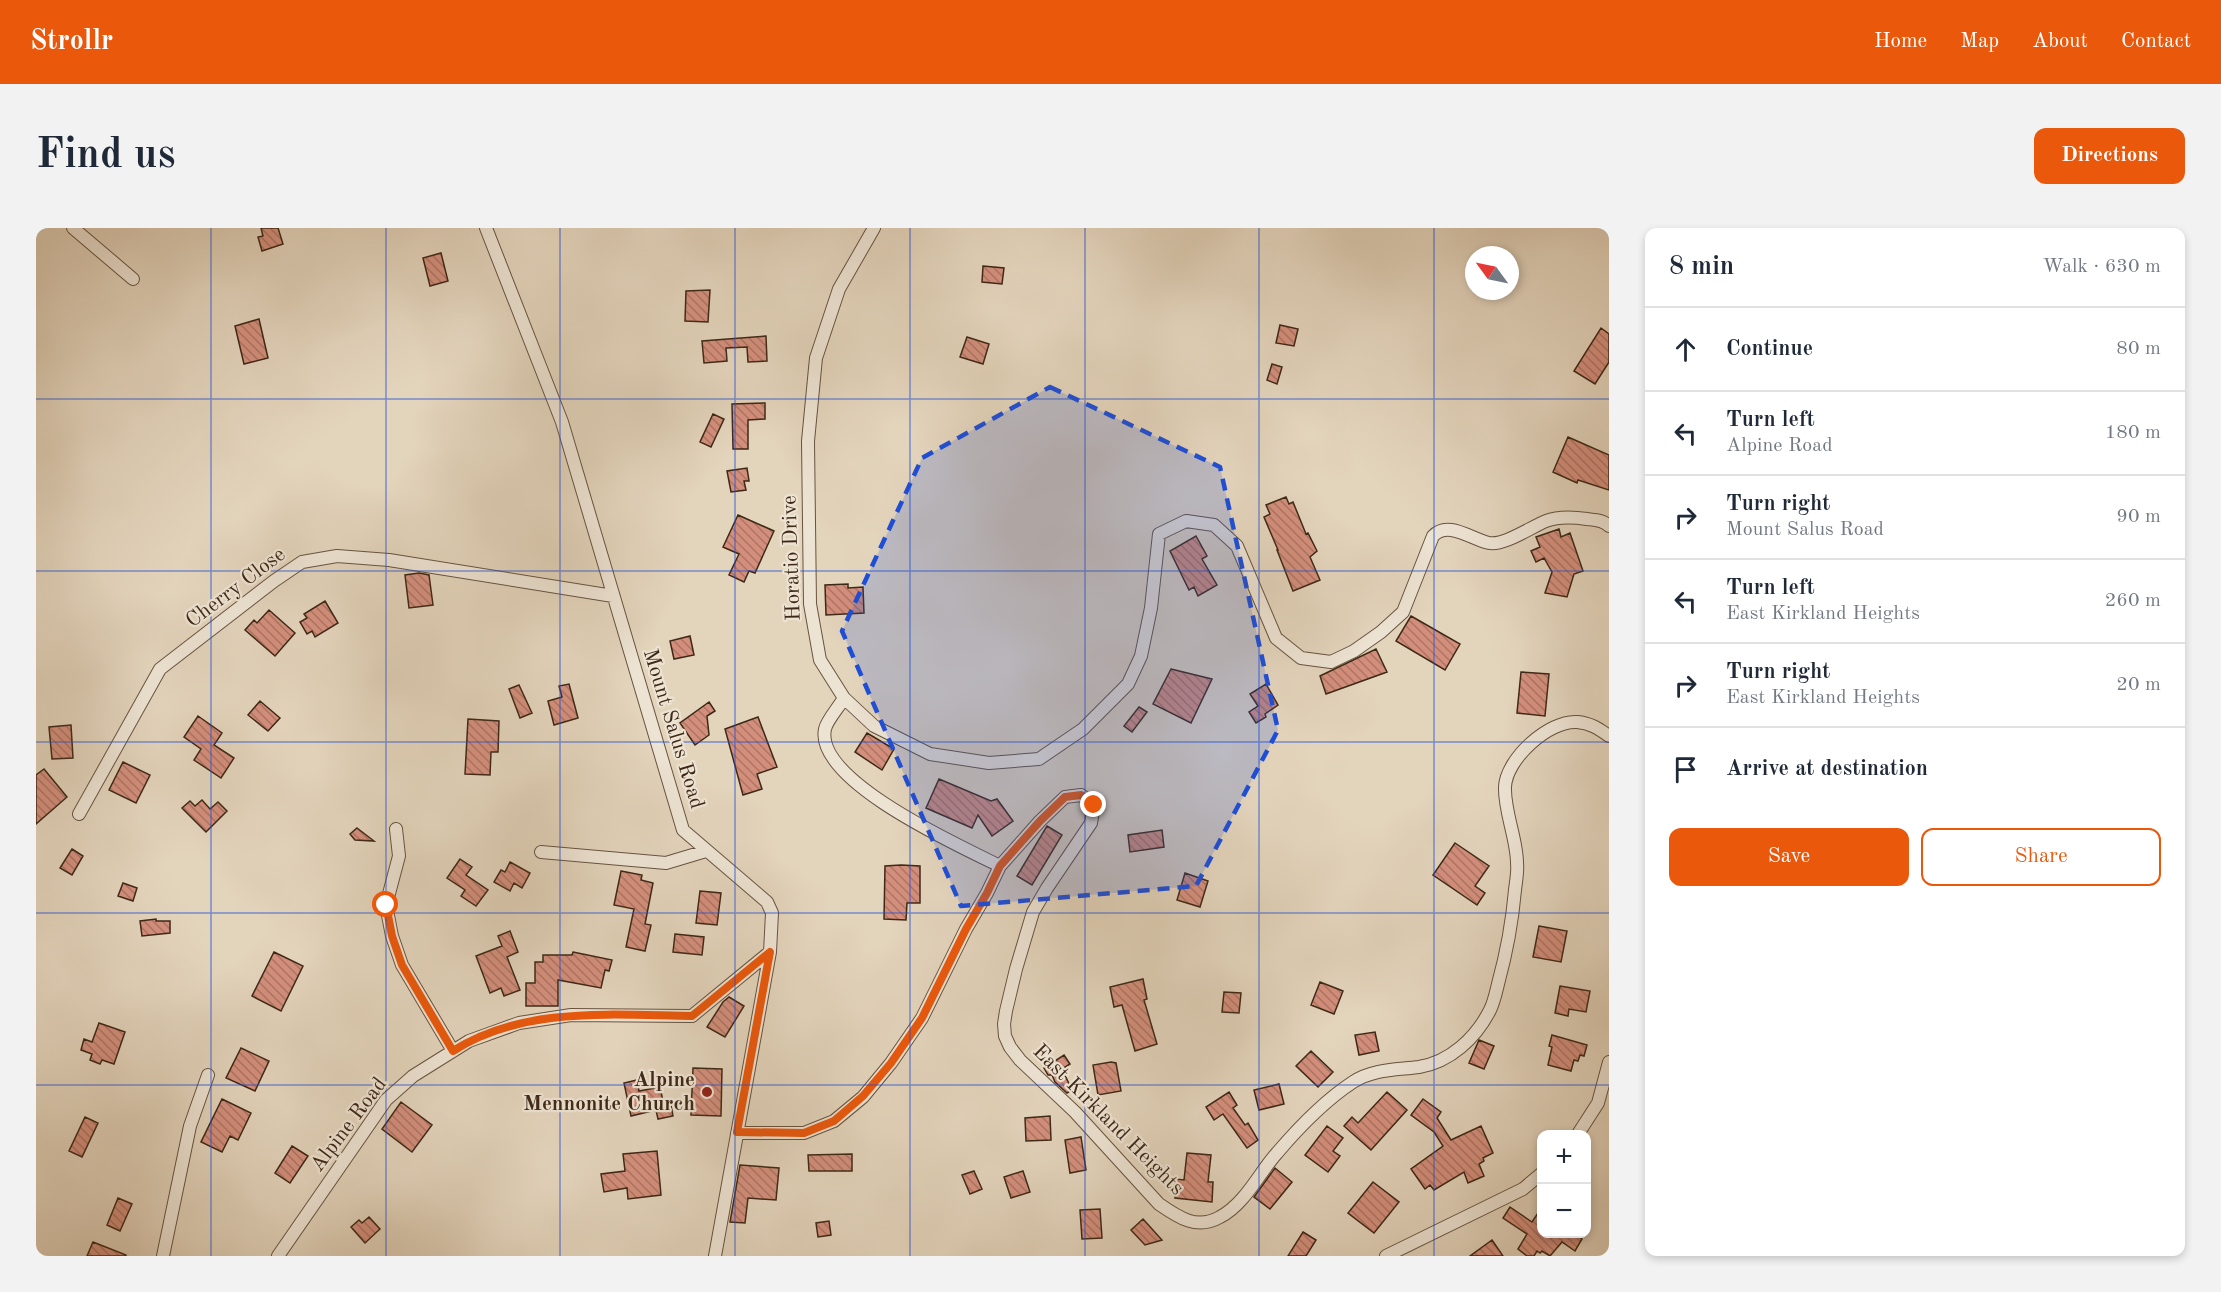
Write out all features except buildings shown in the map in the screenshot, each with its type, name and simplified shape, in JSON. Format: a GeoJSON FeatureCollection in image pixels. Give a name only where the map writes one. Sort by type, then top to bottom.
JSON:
{"type":"FeatureCollection","features":[{"type":"Feature","properties":{"kind":"street"},"geometry":{"type":"LineString","coordinates":[[73,228],[132,279]]}},
{"type":"Feature","properties":{"kind":"street","name":"Mount Salus Road"},"geometry":{"type":"LineString","coordinates":[[486,228],[562,422],[683,830],[767,902],[772,914],[770,952],[715,1256]]}},
{"type":"Feature","properties":{"kind":"street","name":"Horatio Drive"},"geometry":{"type":"LineString","coordinates":[[874,228],[839,289],[816,358],[808,441],[810,604],[820,660],[844,698],[874,726],[930,754],[989,763],[1039,759],[1083,729],[1128,684],[1141,656],[1151,608],[1159,534],[1186,521],[1214,525],[1237,546],[1276,638],[1301,658],[1331,662],[1354,651],[1382,632],[1402,612],[1433,536],[1438,531],[1448,529],[1491,543],[1501,542],[1548,520],[1569,517],[1604,522],[1609,526]]}},
{"type":"Feature","properties":{"kind":"street","name":"Cherry Close"},"geometry":{"type":"LineString","coordinates":[[79,814],[160,669],[302,562],[338,556],[389,560],[613,596]]}},
{"type":"Feature","properties":{"kind":"street"},"geometry":{"type":"LineString","coordinates":[[844,698],[825,729],[826,746],[836,761],[861,788],[908,819],[1000,866]]}},
{"type":"Feature","properties":{"kind":"street","name":"East Kirkland Heights"},"geometry":{"type":"LineString","coordinates":[[737,1132],[804,1133],[834,1121],[863,1096],[891,1063],[922,1018],[1000,866],[1065,797],[1081,795],[1094,805],[1090,823],[1033,912],[1016,969],[1004,1024],[1005,1036],[1020,1060],[1075,1112],[1159,1204],[1192,1224],[1220,1218],[1232,1209],[1276,1153],[1317,1109],[1355,1081],[1387,1069],[1441,1061],[1461,1047],[1475,1032],[1491,1009],[1511,935],[1517,863],[1505,786],[1510,768],[1528,745],[1557,724],[1575,722],[1594,725],[1609,736]]}},
{"type":"Feature","properties":{"kind":"street"},"geometry":{"type":"LineString","coordinates":[[396,829],[399,856],[386,905],[392,936],[402,965],[453,1051]]}},
{"type":"Feature","properties":{"kind":"street"},"geometry":{"type":"LineString","coordinates":[[542,852],[666,863],[706,851]]}},
{"type":"Feature","properties":{"kind":"street","name":"Alpine Road"},"geometry":{"type":"LineString","coordinates":[[278,1256],[386,1100],[413,1076],[469,1041],[519,1023],[571,1015],[692,1016],[770,952]]}},
{"type":"Feature","properties":{"kind":"street"},"geometry":{"type":"LineString","coordinates":[[1581,1130],[1598,1103],[1609,1062]]}},
{"type":"Feature","properties":{"kind":"street"},"geometry":{"type":"LineString","coordinates":[[163,1256],[190,1126],[208,1075]]}},
{"type":"Feature","properties":{"kind":"street"},"geometry":{"type":"LineString","coordinates":[[1386,1256],[1523,1189],[1537,1177]]}},
{"type":"Feature","properties":{"kind":"highlighted area"},"geometry":{"type":"Polygon","coordinates":[[[1050,387],[1220,467],[1278,730],[1196,886],[961,906],[842,631],[922,458],[1050,387]]]}},
{"type":"Feature","properties":{"kind":"place","name":"Alpine Mennonite Church"},"geometry":{"type":"Point","coordinates":[707,1092]}},
{"type":"Feature","properties":{"kind":"route"},"geometry":{"type":"LineString","coordinates":[[386,905],[392,936],[402,965],[453,1051],[469,1041],[519,1023],[571,1015],[692,1016],[770,952],[737,1132],[804,1133],[834,1121],[863,1096],[891,1063],[922,1018],[1000,866],[1065,797],[1081,795],[1094,805]]}}]}
